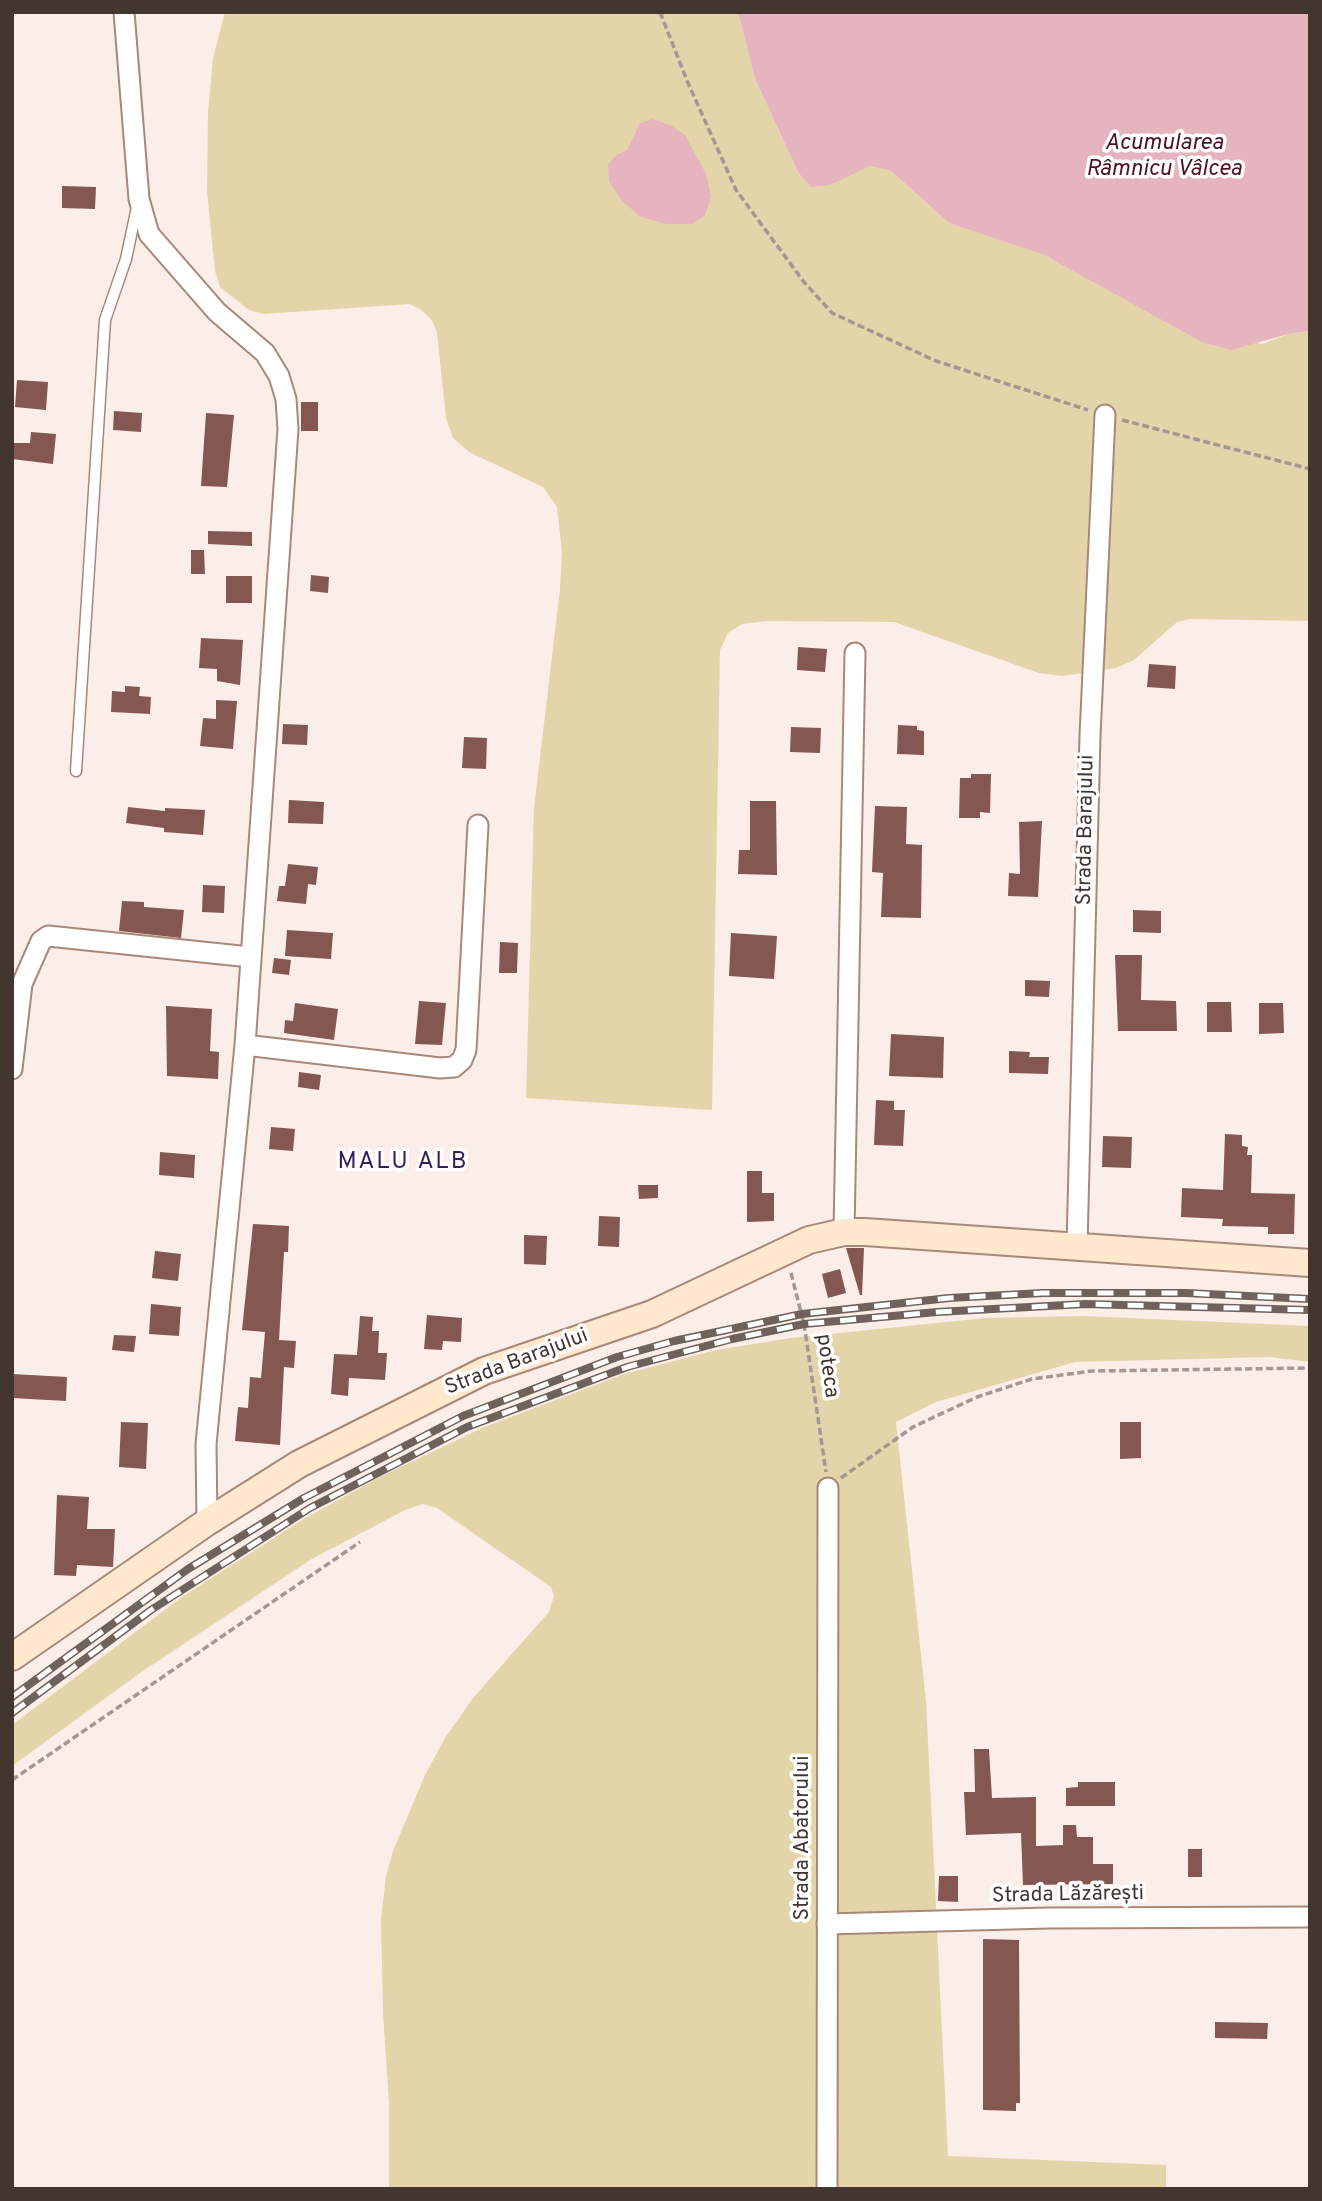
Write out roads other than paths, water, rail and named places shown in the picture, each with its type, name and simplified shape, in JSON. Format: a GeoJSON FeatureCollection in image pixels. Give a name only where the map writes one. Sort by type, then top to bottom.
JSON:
{"type":"FeatureCollection","features":[{"type":"Feature","properties":{"kind":"street"},"geometry":{"type":"LineString","coordinates":[[124,12],[139,199],[149,234],[217,312],[265,353],[279,376],[286,399],[288,429],[245,1045],[206,1444],[207,1522]]}},
{"type":"Feature","properties":{"kind":"street","name":"Strada Barajului"},"geometry":{"type":"LineString","coordinates":[[1077,1245],[1090,736],[1105,415]]}},
{"type":"Feature","properties":{"kind":"street"},"geometry":{"type":"LineString","coordinates":[[844,1232],[855,653]]}},
{"type":"Feature","properties":{"kind":"street"},"geometry":{"type":"LineString","coordinates":[[245,1045],[440,1068],[454,1067],[462,1060],[466,1050],[478,825]]}},
{"type":"Feature","properties":{"kind":"street"},"geometry":{"type":"LineString","coordinates":[[12,1069],[17,984],[41,941],[48,936],[250,957]]}},
{"type":"Feature","properties":{"kind":"street","name":"Strada Barajului"},"geometry":{"type":"LineString","coordinates":[[12,1657],[207,1522],[299,1464],[427,1397],[484,1371],[652,1314],[809,1240],[844,1232],[1077,1245],[1310,1263]]}},
{"type":"Feature","properties":{"kind":"street","name":"Strada Abatorului"},"geometry":{"type":"LineString","coordinates":[[827,2189],[828,1488]]}},
{"type":"Feature","properties":{"kind":"street","name":"Strada Lăzărești"},"geometry":{"type":"LineString","coordinates":[[827,1924],[1049,1917],[1310,1917]]}},
{"type":"Feature","properties":{"kind":"lane"},"geometry":{"type":"LineString","coordinates":[[76,771],[105,320],[125,259],[139,199]]}},
{"type":"Feature","properties":{"kind":"water","name":"Acumularea Râmnicu Vâlcea"},"geometry":{"type":"Polygon","coordinates":[[[738,12],[1310,12],[1310,331],[1288,334],[1231,350],[1202,342],[1044,255],[949,223],[891,171],[870,166],[830,185],[811,187],[798,172],[755,79],[738,12]]]}},
{"type":"Feature","properties":{"kind":"water"},"geometry":{"type":"Polygon","coordinates":[[[653,119],[672,126],[685,135],[706,174],[711,197],[705,215],[692,224],[666,224],[641,217],[622,201],[609,181],[608,165],[615,156],[627,150],[640,123],[653,119]]]}},
{"type":"Feature","properties":{"kind":"railway"},"geometry":{"type":"LineString","coordinates":[[12,1697],[188,1569],[304,1498],[463,1416],[617,1357],[674,1341],[802,1314],[949,1298],[1043,1293],[1186,1293],[1310,1299]]}},
{"type":"Feature","properties":{"kind":"railway"},"geometry":{"type":"LineString","coordinates":[[12,1713],[151,1610],[310,1508],[467,1427],[627,1367],[732,1339],[804,1324],[937,1312],[1085,1304],[1310,1310]]}},
{"type":"Feature","properties":{"kind":"district","name":"MALU ALB"},"geometry":{"type":"Point","coordinates":[403,1163]}}]}
